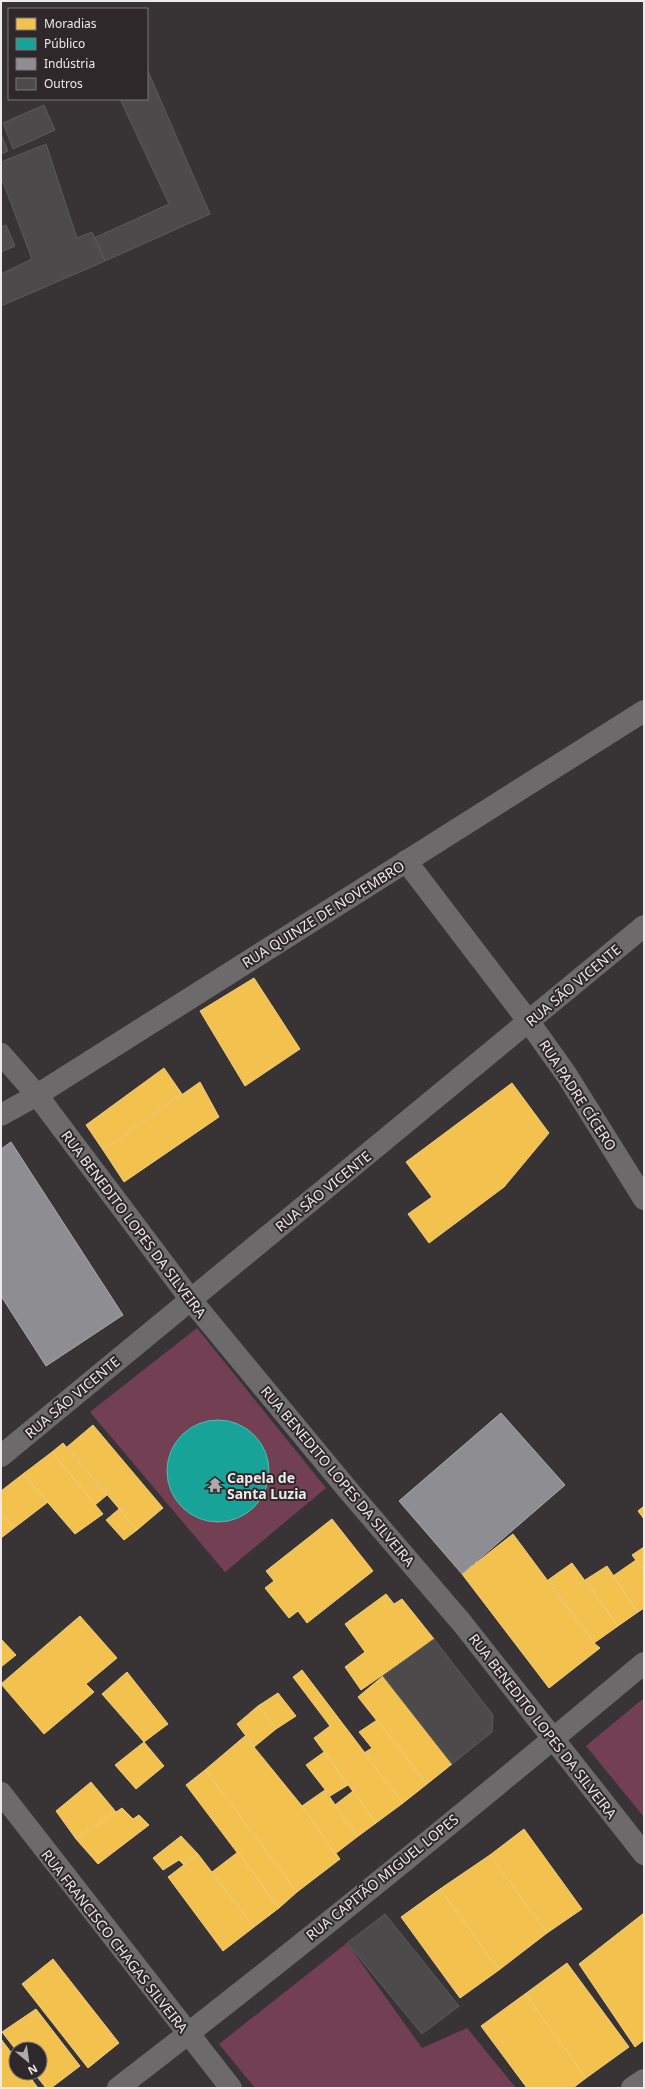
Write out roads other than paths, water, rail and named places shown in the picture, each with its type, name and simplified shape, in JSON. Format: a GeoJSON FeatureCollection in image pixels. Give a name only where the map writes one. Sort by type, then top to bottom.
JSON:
{"type":"FeatureCollection","features":[{"type":"Feature","properties":{"kind":"street","name":"RUA QUINZE DE NOVEMBRO"},"geometry":{"type":"LineString","coordinates":[[1,1115],[36,1095],[644,711]]}},
{"type":"Feature","properties":{"kind":"street","name":"RUA PADRE CÍCERO"},"geometry":{"type":"LineString","coordinates":[[406,861],[530,1022],[566,1074],[644,1199]]}},
{"type":"Feature","properties":{"kind":"street","name":"RUA SÃO VICENTE"},"geometry":{"type":"LineString","coordinates":[[1,1456],[530,1022],[644,926]]}},
{"type":"Feature","properties":{"kind":"street","name":"RUA BENEDITO LOPES DA SILVEIRA"},"geometry":{"type":"LineString","coordinates":[[1,1054],[36,1095],[191,1300],[348,1490],[462,1623],[644,1854]]}},
{"type":"Feature","properties":{"kind":"street","name":"RUA CAPITÃO MIGUEL LOPES"},"geometry":{"type":"LineString","coordinates":[[118,2088],[553,1740],[644,1663]]}},
{"type":"Feature","properties":{"kind":"street","name":"RUA FRANCISCO CHAGAS SILVEIRA"},"geometry":{"type":"LineString","coordinates":[[1,1793],[187,2034],[231,2088]]}},
{"type":"Feature","properties":{"kind":"street"},"geometry":{"type":"LineString","coordinates":[[632,2088],[644,2080]]}},
{"type":"Feature","properties":{"kind":"place","name":"Capela de Santa Luzia"},"geometry":{"type":"Point","coordinates":[215,1485]}}]}
